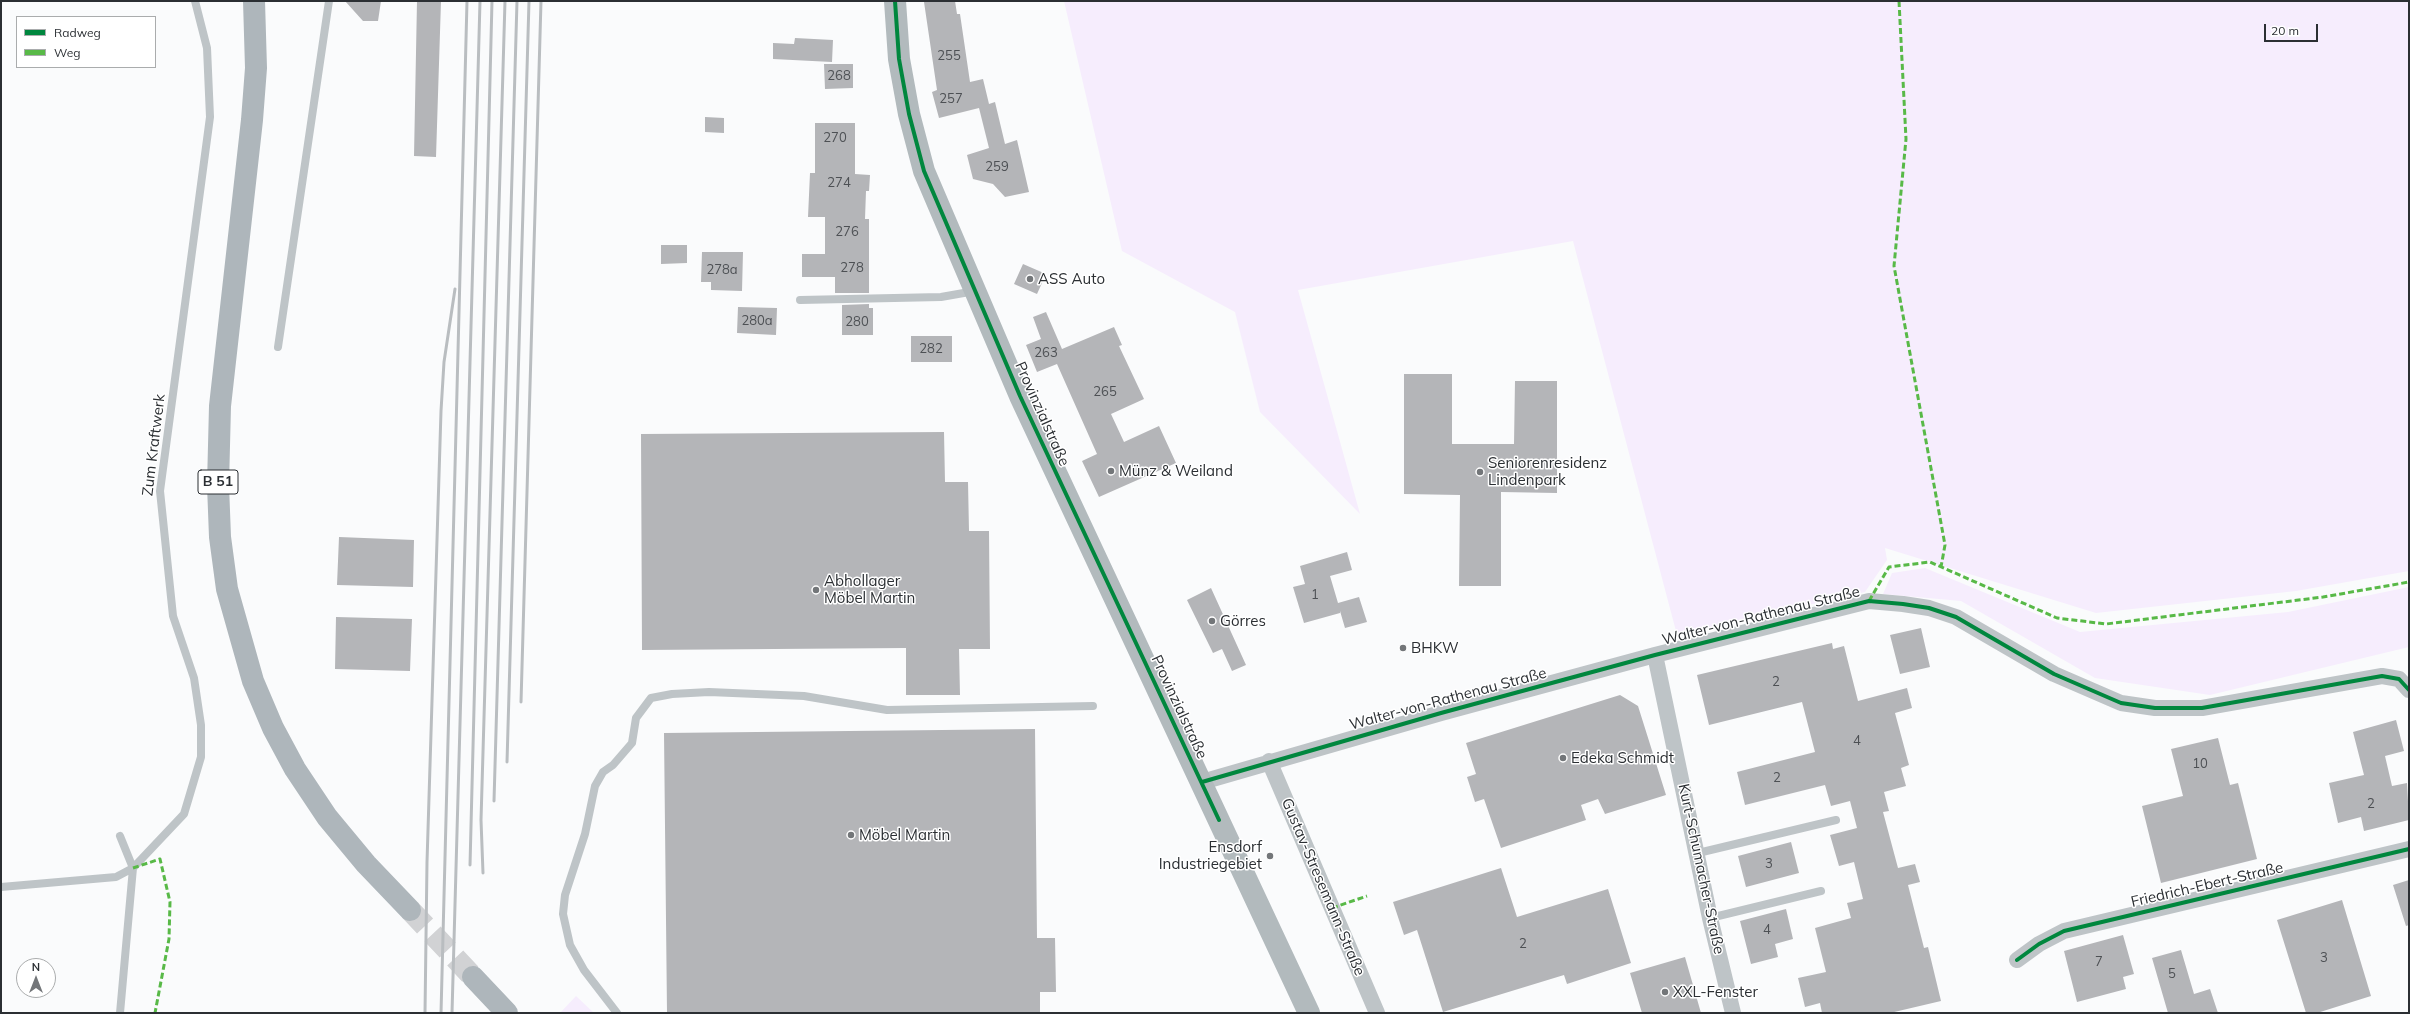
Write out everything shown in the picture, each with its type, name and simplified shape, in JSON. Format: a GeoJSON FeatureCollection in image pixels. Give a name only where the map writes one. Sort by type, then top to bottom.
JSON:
{"type":"FeatureCollection","features":[{"type":"Feature","properties":{"kind":"highway","name":"B 51"},"geometry":{"type":"LineString","coordinates":[[254,1],[256,68],[252,120],[220,406],[218,485],[220,537],[227,589],[253,681],[273,728],[295,769],[327,817],[366,864],[410,910]]}},
{"type":"Feature","properties":{"kind":"highway"},"geometry":{"type":"LineString","coordinates":[[473,977],[507,1013]]}},
{"type":"Feature","properties":{"kind":"main road","name":"Provinzialstraße"},"geometry":{"type":"LineString","coordinates":[[895,1],[899,59],[909,114],[922,164],[1023,403],[1309,1013]]}},
{"type":"Feature","properties":{"kind":"street","name":"Walter-von-Rathenau Straße"},"geometry":{"type":"LineString","coordinates":[[1202,782],[1269,761],[1655,655],[1869,601],[1929,608],[1956,617],[2054,674],[2121,703],[2155,708],[2202,708],[2382,676],[2399,679],[2409,690]]}},
{"type":"Feature","properties":{"kind":"street","name":"Kurt-Schumacher-Straße"},"geometry":{"type":"LineString","coordinates":[[1655,655],[1698,853],[1710,918],[1733,1013]]}},
{"type":"Feature","properties":{"kind":"street","name":"Gustav-Stresemann-Straße"},"geometry":{"type":"LineString","coordinates":[[1269,761],[1377,1013]]}},
{"type":"Feature","properties":{"kind":"street","name":"Friedrich-Ebert-Straße"},"geometry":{"type":"LineString","coordinates":[[2017,960],[2039,944],[2064,931],[2409,849]]}},
{"type":"Feature","properties":{"kind":"lane","name":"Zum Kraftwerk"},"geometry":{"type":"LineString","coordinates":[[1,887],[116,877],[133,868],[184,814],[201,757],[201,725],[194,678],[173,616],[160,491],[210,117],[207,48],[195,1]]}},
{"type":"Feature","properties":{"kind":"lane"},"geometry":{"type":"LineString","coordinates":[[278,347],[329,1]]}},
{"type":"Feature","properties":{"kind":"lane"},"geometry":{"type":"LineString","coordinates":[[800,300],[941,297],[975,291]]}},
{"type":"Feature","properties":{"kind":"lane"},"geometry":{"type":"LineString","coordinates":[[618,1013],[584,970],[570,945],[563,914],[565,895],[585,834],[595,786],[603,772],[613,765],[632,743],[636,718],[651,698],[672,694],[709,692],[804,696],[887,710],[1094,706]]}},
{"type":"Feature","properties":{"kind":"lane"},"geometry":{"type":"LineString","coordinates":[[1698,853],[1836,820]]}},
{"type":"Feature","properties":{"kind":"lane"},"geometry":{"type":"LineString","coordinates":[[120,836],[133,868],[120,1013]]}},
{"type":"Feature","properties":{"kind":"lane"},"geometry":{"type":"LineString","coordinates":[[1710,918],[1821,891]]}},
{"type":"Feature","properties":{"kind":"shaded area"},"geometry":{"type":"Polygon","coordinates":[[[1064,1],[2409,1],[2409,571],[2296,591],[2096,613],[1885,548],[1887,560],[1865,592],[1677,635],[1573,241],[1298,290],[1360,514],[1260,412],[1235,312],[1122,251],[1064,1]]]}},
{"type":"Feature","properties":{"kind":"shaded area"},"geometry":{"type":"Polygon","coordinates":[[[1925,568],[2080,632],[2288,612],[2409,587],[2409,647],[2210,695],[2095,678],[1961,601],[1883,594],[1892,573],[1925,568]]]}},
{"type":"Feature","properties":{"kind":"shaded area"},"geometry":{"type":"Polygon","coordinates":[[[576,996],[594,1013],[560,1013],[576,996]]]}},
{"type":"Feature","properties":{"kind":"building"},"geometry":{"type":"Polygon","coordinates":[[[345,1],[381,1],[378,21],[363,21],[345,1]]]}},
{"type":"Feature","properties":{"kind":"building"},"geometry":{"type":"Polygon","coordinates":[[[417,1],[441,1],[436,157],[414,156],[417,1]]]}},
{"type":"Feature","properties":{"kind":"building"},"geometry":{"type":"Polygon","coordinates":[[[955,1],[957,14],[960,14],[970,82],[983,79],[989,104],[995,102],[1005,144],[1017,140],[1029,192],[1005,197],[993,184],[973,179],[967,155],[989,148],[979,108],[939,118],[932,92],[937,90],[924,2],[955,1]]]}},
{"type":"Feature","properties":{"kind":"building"},"geometry":{"type":"Polygon","coordinates":[[[795,38],[833,40],[832,62],[773,59],[773,43],[794,44],[795,38]]]}},
{"type":"Feature","properties":{"kind":"building"},"geometry":{"type":"Polygon","coordinates":[[[824,64],[853,64],[853,88],[825,89],[824,64]]]}},
{"type":"Feature","properties":{"kind":"building"},"geometry":{"type":"Polygon","coordinates":[[[705,117],[724,118],[724,133],[705,132],[705,117]]]}},
{"type":"Feature","properties":{"kind":"building"},"geometry":{"type":"Polygon","coordinates":[[[815,123],[855,123],[855,174],[870,175],[869,191],[866,191],[865,219],[869,219],[869,293],[835,293],[835,277],[802,277],[802,254],[825,254],[825,217],[808,217],[810,173],[815,173],[815,123]]]}},
{"type":"Feature","properties":{"kind":"building"},"geometry":{"type":"Polygon","coordinates":[[[661,245],[687,245],[687,263],[661,264],[661,245]]]}},
{"type":"Feature","properties":{"kind":"building"},"geometry":{"type":"Polygon","coordinates":[[[702,252],[743,252],[742,291],[711,290],[711,282],[701,282],[702,252]]]}},
{"type":"Feature","properties":{"kind":"building","name":"ASS Auto"},"geometry":{"type":"Polygon","coordinates":[[[1023,264],[1046,274],[1037,294],[1014,284],[1023,264]]]}},
{"type":"Feature","properties":{"kind":"building"},"geometry":{"type":"Polygon","coordinates":[[[869,304],[869,308],[873,308],[873,335],[842,335],[842,305],[869,304]]]}},
{"type":"Feature","properties":{"kind":"building"},"geometry":{"type":"Polygon","coordinates":[[[738,307],[777,308],[776,335],[737,333],[738,307]]]}},
{"type":"Feature","properties":{"kind":"building"},"geometry":{"type":"Polygon","coordinates":[[[1046,312],[1062,349],[1114,327],[1122,345],[1119,346],[1144,399],[1111,414],[1124,442],[1159,426],[1176,463],[1099,497],[1082,461],[1097,454],[1057,364],[1037,372],[1026,345],[1041,339],[1033,317],[1046,312]]]}},
{"type":"Feature","properties":{"kind":"building"},"geometry":{"type":"Polygon","coordinates":[[[911,336],[952,336],[952,362],[911,362],[911,336]]]}},
{"type":"Feature","properties":{"kind":"building","name":"Seniorenresidenz Lindenpark"},"geometry":{"type":"Polygon","coordinates":[[[1404,374],[1452,374],[1452,444],[1514,444],[1515,381],[1557,381],[1557,493],[1501,492],[1501,586],[1459,586],[1460,495],[1404,494],[1404,374]]]}},
{"type":"Feature","properties":{"kind":"building","name":"Abhollager Möbel Martin"},"geometry":{"type":"Polygon","coordinates":[[[944,432],[945,482],[968,482],[969,531],[989,531],[990,649],[959,649],[960,695],[906,695],[906,648],[642,650],[641,434],[944,432]]]}},
{"type":"Feature","properties":{"kind":"building"},"geometry":{"type":"Polygon","coordinates":[[[339,537],[414,540],[413,587],[337,585],[339,537]]]}},
{"type":"Feature","properties":{"kind":"building"},"geometry":{"type":"Polygon","coordinates":[[[1347,552],[1352,570],[1330,576],[1338,603],[1359,597],[1367,622],[1345,628],[1340,611],[1340,613],[1304,623],[1293,587],[1305,584],[1300,566],[1347,552]]]}},
{"type":"Feature","properties":{"kind":"building","name":"Görres"},"geometry":{"type":"Polygon","coordinates":[[[1211,588],[1246,665],[1232,671],[1222,649],[1213,653],[1187,600],[1211,588]]]}},
{"type":"Feature","properties":{"kind":"building"},"geometry":{"type":"Polygon","coordinates":[[[336,617],[412,619],[410,671],[335,669],[336,617]]]}},
{"type":"Feature","properties":{"kind":"building"},"geometry":{"type":"Polygon","coordinates":[[[1921,628],[1930,667],[1900,674],[1890,635],[1921,628]]]}},
{"type":"Feature","properties":{"kind":"building"},"geometry":{"type":"Polygon","coordinates":[[[1832,643],[1833,649],[1844,646],[1858,701],[1907,688],[1912,708],[1895,713],[1909,765],[1901,768],[1906,786],[1884,792],[1889,811],[1883,812],[1898,868],[1915,864],[1920,882],[1908,885],[1924,948],[1928,947],[1941,1001],[1890,1013],[1822,1013],[1820,1003],[1805,1007],[1798,978],[1826,972],[1815,928],[1851,918],[1847,903],[1863,899],[1854,862],[1839,866],[1830,835],[1857,828],[1850,801],[1831,806],[1825,785],[1745,805],[1737,772],[1815,752],[1802,702],[1709,725],[1697,675],[1832,643]]]}},
{"type":"Feature","properties":{"kind":"building","name":"Edeka Schmidt"},"geometry":{"type":"Polygon","coordinates":[[[1620,695],[1638,706],[1666,795],[1605,814],[1598,799],[1581,805],[1586,820],[1501,848],[1484,799],[1475,802],[1467,777],[1476,774],[1466,743],[1620,695]]]}},
{"type":"Feature","properties":{"kind":"building"},"geometry":{"type":"Polygon","coordinates":[[[2396,720],[2404,751],[2385,756],[2392,786],[2407,783],[2409,820],[2364,831],[2361,817],[2338,823],[2329,783],[2364,775],[2353,732],[2396,720]]]}},
{"type":"Feature","properties":{"kind":"building","name":"Möbel Martin"},"geometry":{"type":"Polygon","coordinates":[[[1035,729],[1037,938],[1055,938],[1056,992],[1040,992],[1040,1013],[667,1013],[664,733],[1035,729]]]}},
{"type":"Feature","properties":{"kind":"building"},"geometry":{"type":"Polygon","coordinates":[[[2218,738],[2230,785],[2238,783],[2257,859],[2161,883],[2142,806],[2183,796],[2171,749],[2218,738]]]}},
{"type":"Feature","properties":{"kind":"building"},"geometry":{"type":"Polygon","coordinates":[[[1791,842],[1799,873],[1746,887],[1738,856],[1791,842]]]}},
{"type":"Feature","properties":{"kind":"building"},"geometry":{"type":"Polygon","coordinates":[[[1501,868],[1517,917],[1608,889],[1631,963],[1567,984],[1564,975],[1443,1012],[1417,930],[1404,935],[1393,902],[1501,868]]]}},
{"type":"Feature","properties":{"kind":"building"},"geometry":{"type":"Polygon","coordinates":[[[2409,880],[2409,925],[2406,926],[2393,885],[2409,880]]]}},
{"type":"Feature","properties":{"kind":"building"},"geometry":{"type":"Polygon","coordinates":[[[2342,900],[2371,996],[2317,1013],[2306,1013],[2277,920],[2342,900]]]}},
{"type":"Feature","properties":{"kind":"building"},"geometry":{"type":"Polygon","coordinates":[[[1786,909],[1793,939],[1775,944],[1778,957],[1751,964],[1740,921],[1786,909]]]}},
{"type":"Feature","properties":{"kind":"building"},"geometry":{"type":"Polygon","coordinates":[[[2123,935],[2134,974],[2123,977],[2126,989],[2077,1002],[2064,951],[2123,935]]]}},
{"type":"Feature","properties":{"kind":"building"},"geometry":{"type":"Polygon","coordinates":[[[2181,950],[2194,994],[2210,989],[2218,1013],[2168,1013],[2152,958],[2181,950]]]}},
{"type":"Feature","properties":{"kind":"building","name":"XXL-Fenster"},"geometry":{"type":"Polygon","coordinates":[[[1685,957],[1701,1013],[1642,1013],[1630,973],[1685,957]]]}},
{"type":"Feature","properties":{"kind":"tunnel"},"geometry":{"type":"LineString","coordinates":[[410,910],[473,977]]}},
{"type":"Feature","properties":{"kind":"railway"},"geometry":{"type":"LineString","coordinates":[[441,1013],[467,1]]}},
{"type":"Feature","properties":{"kind":"railway"},"geometry":{"type":"LineString","coordinates":[[452,1013],[480,1]]}},
{"type":"Feature","properties":{"kind":"railway"},"geometry":{"type":"LineString","coordinates":[[470,865],[492,1]]}},
{"type":"Feature","properties":{"kind":"railway"},"geometry":{"type":"LineString","coordinates":[[483,873],[481,820],[505,1]]}},
{"type":"Feature","properties":{"kind":"railway"},"geometry":{"type":"LineString","coordinates":[[494,801],[517,1]]}},
{"type":"Feature","properties":{"kind":"railway"},"geometry":{"type":"LineString","coordinates":[[507,762],[529,1]]}},
{"type":"Feature","properties":{"kind":"railway"},"geometry":{"type":"LineString","coordinates":[[521,702],[541,1]]}},
{"type":"Feature","properties":{"kind":"railway"},"geometry":{"type":"LineString","coordinates":[[425,1013],[427,862],[441,411],[444,362],[455,289]]}},
{"type":"Feature","properties":{"kind":"marked path"},"geometry":{"type":"LineString","coordinates":[[1899,1],[1906,139],[1894,266],[1945,545],[1941,567]]}},
{"type":"Feature","properties":{"kind":"marked path"},"geometry":{"type":"LineString","coordinates":[[1869,601],[1889,567],[1930,562],[2057,618],[2106,624],[2323,597],[2409,582]]}},
{"type":"Feature","properties":{"kind":"marked path"},"geometry":{"type":"LineString","coordinates":[[133,868],[160,859],[170,902],[169,939],[155,1013]]}},
{"type":"Feature","properties":{"kind":"marked path"},"geometry":{"type":"LineString","coordinates":[[1332,908],[1367,896]]}},
{"type":"Feature","properties":{"kind":"cycle path"},"geometry":{"type":"LineString","coordinates":[[895,1],[899,59],[909,114],[924,171],[1020,396],[1219,820]]}},
{"type":"Feature","properties":{"kind":"cycle path"},"geometry":{"type":"LineString","coordinates":[[1202,782],[1441,713],[1655,655],[1869,601],[1929,608],[1956,617],[2054,674],[2121,703],[2155,708],[2202,708],[2382,676],[2399,679],[2409,690]]}},
{"type":"Feature","properties":{"kind":"cycle path"},"geometry":{"type":"LineString","coordinates":[[2017,960],[2039,944],[2064,931],[2409,849]]}},
{"type":"Feature","properties":{"kind":"place","name":"ASS Auto"},"geometry":{"type":"Point","coordinates":[1030,279]}},
{"type":"Feature","properties":{"kind":"place","name":"Münz & Weiland"},"geometry":{"type":"Point","coordinates":[1111,471]}},
{"type":"Feature","properties":{"kind":"place","name":"Seniorenresidenz Lindenpark"},"geometry":{"type":"Point","coordinates":[1480,472]}},
{"type":"Feature","properties":{"kind":"place","name":"Abhollager Möbel Martin"},"geometry":{"type":"Point","coordinates":[816,590]}},
{"type":"Feature","properties":{"kind":"place","name":"Görres"},"geometry":{"type":"Point","coordinates":[1212,621]}},
{"type":"Feature","properties":{"kind":"place","name":"BHKW"},"geometry":{"type":"Point","coordinates":[1403,648]}},
{"type":"Feature","properties":{"kind":"place","name":"Edeka Schmidt"},"geometry":{"type":"Point","coordinates":[1563,758]}},
{"type":"Feature","properties":{"kind":"place","name":"Möbel Martin"},"geometry":{"type":"Point","coordinates":[851,835]}},
{"type":"Feature","properties":{"kind":"place","name":"Ensdorf Industriegebiet"},"geometry":{"type":"Point","coordinates":[1270,856]}},
{"type":"Feature","properties":{"kind":"place","name":"XXL-Fenster"},"geometry":{"type":"Point","coordinates":[1665,992]}}]}
